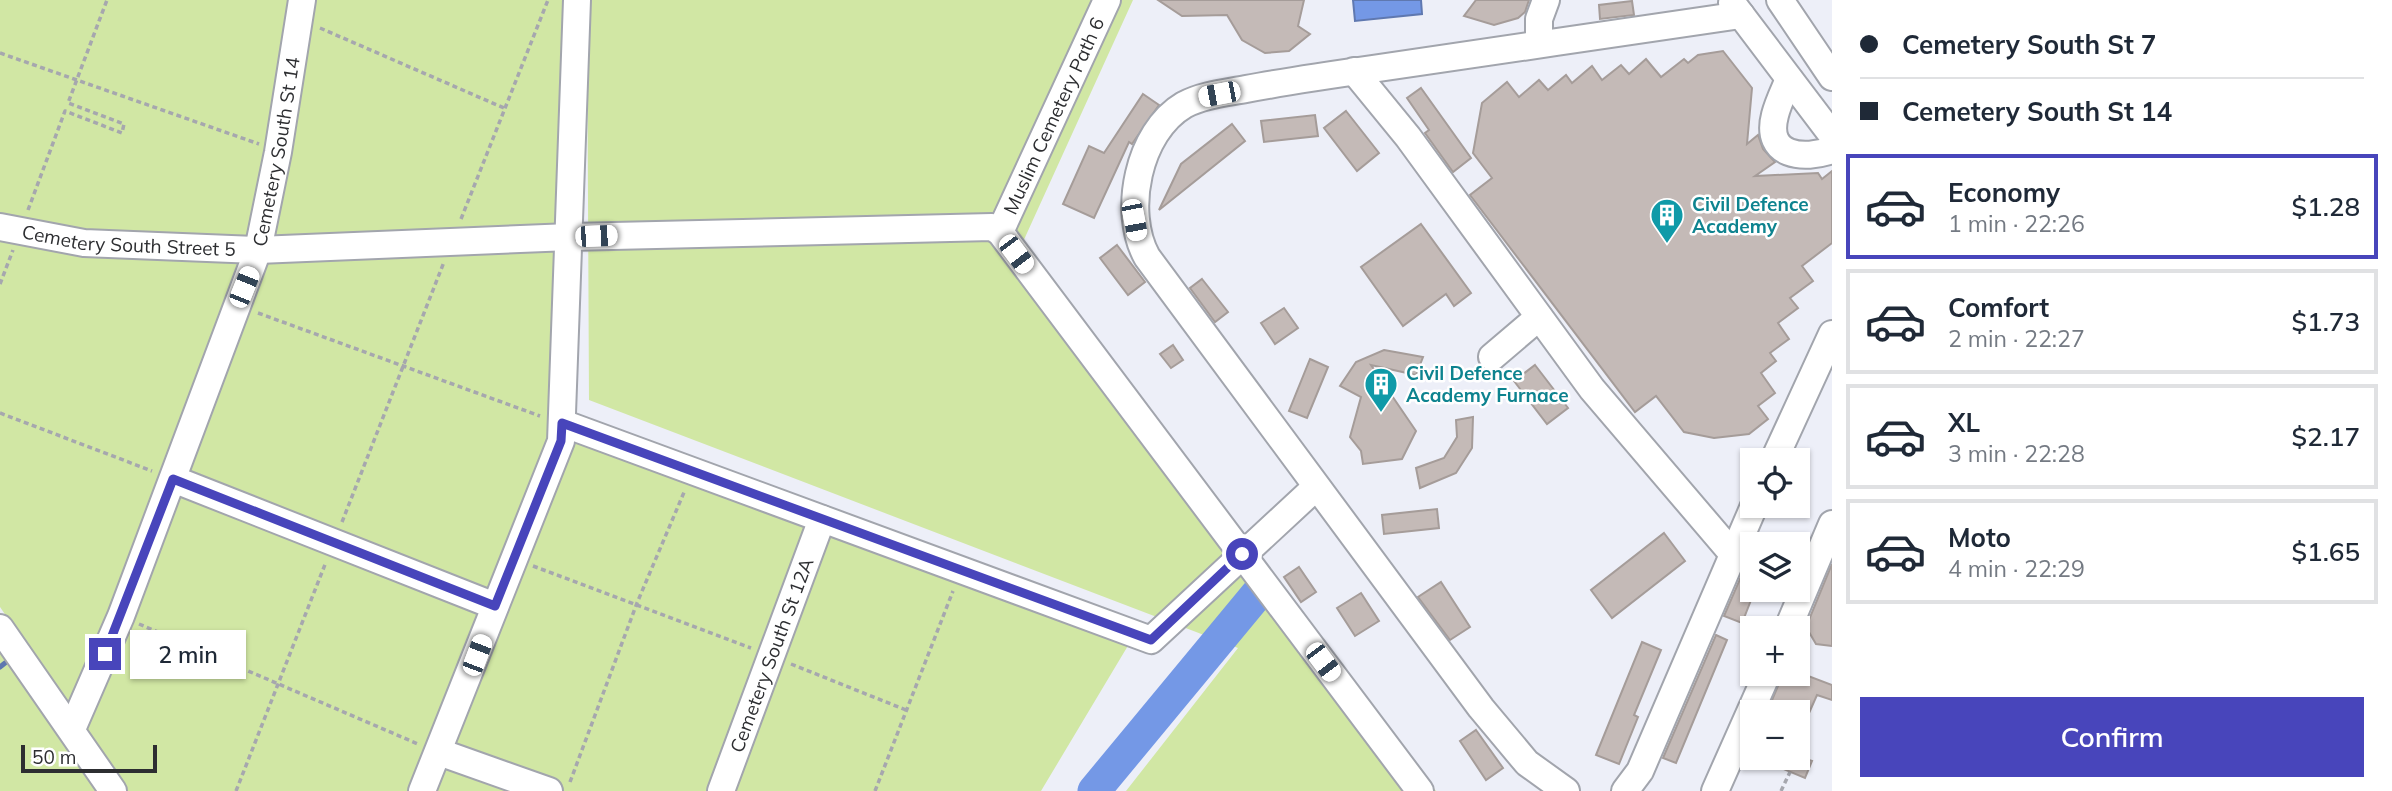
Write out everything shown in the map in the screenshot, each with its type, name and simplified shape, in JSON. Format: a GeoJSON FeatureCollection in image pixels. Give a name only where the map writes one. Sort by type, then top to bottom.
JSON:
{"type":"FeatureCollection","features":[{"type":"Feature","properties":{"kind":"lane"},"geometry":{"type":"LineString","coordinates":[[422,791],[561,441],[577,0]]}},
{"type":"Feature","properties":{"kind":"lane","name":"Muslim Cemetery Path 6"},"geometry":{"type":"LineString","coordinates":[[1000,232],[1107,0]]}},
{"type":"Feature","properties":{"kind":"lane"},"geometry":{"type":"LineString","coordinates":[[1539,43],[1539,19],[1546,0]]}},
{"type":"Feature","properties":{"kind":"lane"},"geometry":{"type":"LineString","coordinates":[[1780,0],[1832,77]]}},
{"type":"Feature","properties":{"kind":"lane"},"geometry":{"type":"LineString","coordinates":[[1566,791],[1527,763],[1481,708],[1147,257],[1138,241],[1134,220],[1136,194],[1150,144],[1162,124],[1186,104],[1209,96],[1539,43],[1735,8],[1789,79],[1823,106],[1832,135]]}},
{"type":"Feature","properties":{"kind":"lane","name":"Cemetery South St 14"},"geometry":{"type":"LineString","coordinates":[[72,729],[121,616],[258,250],[278,152],[300,10]]}},
{"type":"Feature","properties":{"kind":"lane"},"geometry":{"type":"LineString","coordinates":[[1354,71],[1408,138],[1592,389],[1732,554]]}},
{"type":"Feature","properties":{"kind":"lane"},"geometry":{"type":"LineString","coordinates":[[1789,79],[1774,117],[1774,132],[1782,148],[1797,157],[1812,157],[1832,150]]}},
{"type":"Feature","properties":{"kind":"lane","name":"Cemetery South Street 5"},"geometry":{"type":"LineString","coordinates":[[10,230],[119,246],[258,250],[570,237],[992,227],[1000,232]]}},
{"type":"Feature","properties":{"kind":"lane"},"geometry":{"type":"LineString","coordinates":[[1000,232],[1420,791]]}},
{"type":"Feature","properties":{"kind":"lane"},"geometry":{"type":"LineString","coordinates":[[1492,358],[1539,317]]}},
{"type":"Feature","properties":{"kind":"lane"},"geometry":{"type":"LineString","coordinates":[[1780,448],[1832,334]]}},
{"type":"Feature","properties":{"kind":"lane"},"geometry":{"type":"LineString","coordinates":[[562,423],[1151,640],[1315,487]]}},
{"type":"Feature","properties":{"kind":"lane"},"geometry":{"type":"LineString","coordinates":[[173,479],[495,606]]}},
{"type":"Feature","properties":{"kind":"lane"},"geometry":{"type":"LineString","coordinates":[[1625,791],[1640,771],[1748,518]]}},
{"type":"Feature","properties":{"kind":"lane","name":"Cemetery South St 12A"},"geometry":{"type":"LineString","coordinates":[[721,791],[773,657],[822,519]]}},
{"type":"Feature","properties":{"kind":"lane"},"geometry":{"type":"LineString","coordinates":[[1793,616],[1832,524]]}},
{"type":"Feature","properties":{"kind":"lane"},"geometry":{"type":"LineString","coordinates":[[0,628],[113,791]]}},
{"type":"Feature","properties":{"kind":"lane"},"geometry":{"type":"LineString","coordinates":[[1716,791],[1762,686]]}},
{"type":"Feature","properties":{"kind":"lane"},"geometry":{"type":"LineString","coordinates":[[439,752],[549,791]]}},
{"type":"Feature","properties":{"kind":"path"},"geometry":{"type":"LineString","coordinates":[[0,284],[10,230],[65,111],[122,133],[124,124],[68,103],[107,0]]}},
{"type":"Feature","properties":{"kind":"path"},"geometry":{"type":"LineString","coordinates":[[236,791],[548,0]]}},
{"type":"Feature","properties":{"kind":"path"},"geometry":{"type":"LineString","coordinates":[[300,10],[504,108]]}},
{"type":"Feature","properties":{"kind":"path"},"geometry":{"type":"LineString","coordinates":[[0,53],[278,152]]}},
{"type":"Feature","properties":{"kind":"path"},"geometry":{"type":"LineString","coordinates":[[236,306],[562,423]]}},
{"type":"Feature","properties":{"kind":"path"},"geometry":{"type":"LineString","coordinates":[[0,413],[173,479]]}},
{"type":"Feature","properties":{"kind":"path"},"geometry":{"type":"LineString","coordinates":[[566,791],[637,603],[693,470]]}},
{"type":"Feature","properties":{"kind":"path"},"geometry":{"type":"LineString","coordinates":[[514,559],[637,603],[906,710]]}},
{"type":"Feature","properties":{"kind":"path"},"geometry":{"type":"LineString","coordinates":[[874,791],[961,570]]}},
{"type":"Feature","properties":{"kind":"path"},"geometry":{"type":"LineString","coordinates":[[121,616],[277,686],[439,752]]}},
{"type":"Feature","properties":{"kind":"path"},"geometry":{"type":"LineString","coordinates":[[1780,791],[1790,772]]}},
{"type":"Feature","properties":{"kind":"green space"},"geometry":{"type":"Polygon","coordinates":[[[0,0],[568,0],[556,427],[1129,644],[1041,791],[126,791],[0,607],[0,0]]]}},
{"type":"Feature","properties":{"kind":"green space"},"geometry":{"type":"Polygon","coordinates":[[[587,0],[1133,0],[1022,244],[1436,791],[1126,791],[1238,648],[589,400],[587,0]]]}},
{"type":"Feature","properties":{"kind":"green space"},"geometry":{"type":"Polygon","coordinates":[[[0,652],[49,717],[96,791],[0,791],[0,652]]]}},
{"type":"Feature","properties":{"kind":"water"},"geometry":{"type":"Polygon","coordinates":[[[1353,0],[1421,0],[1422,14],[1355,21],[1353,0]]]}},
{"type":"Feature","properties":{"kind":"building"},"geometry":{"type":"Polygon","coordinates":[[[1158,0],[1304,0],[1298,26],[1310,34],[1289,51],[1265,53],[1242,40],[1227,15],[1182,16],[1158,0]]]}},
{"type":"Feature","properties":{"kind":"building"},"geometry":{"type":"Polygon","coordinates":[[[1476,0],[1529,0],[1525,12],[1518,18],[1494,25],[1464,16],[1476,0]]]}},
{"type":"Feature","properties":{"kind":"building"},"geometry":{"type":"Polygon","coordinates":[[[1632,1],[1634,15],[1600,19],[1599,5],[1632,1]]]}},
{"type":"Feature","properties":{"kind":"building","name":"Civil Defence Academy"},"geometry":{"type":"Polygon","coordinates":[[[1723,51],[1752,88],[1747,144],[1758,135],[1763,149],[1775,162],[1755,176],[1818,173],[1822,179],[1832,171],[1832,243],[1802,266],[1813,281],[1790,298],[1798,308],[1778,323],[1789,339],[1770,353],[1776,361],[1761,373],[1775,393],[1758,406],[1768,419],[1749,434],[1714,438],[1684,432],[1656,396],[1635,412],[1470,195],[1492,178],[1473,153],[1482,103],[1507,82],[1519,97],[1539,80],[1548,90],[1566,75],[1572,83],[1592,66],[1602,80],[1621,65],[1629,74],[1646,59],[1661,77],[1684,59],[1688,63],[1698,55],[1723,51]]]}},
{"type":"Feature","properties":{"kind":"building"},"geometry":{"type":"Polygon","coordinates":[[[1421,88],[1471,158],[1453,172],[1425,133],[1429,130],[1407,98],[1421,88]]]}},
{"type":"Feature","properties":{"kind":"building"},"geometry":{"type":"Polygon","coordinates":[[[1143,94],[1159,105],[1132,144],[1129,142],[1094,218],[1063,204],[1089,146],[1104,153],[1143,94]]]}},
{"type":"Feature","properties":{"kind":"building"},"geometry":{"type":"Polygon","coordinates":[[[1346,111],[1379,153],[1357,171],[1324,128],[1346,111]]]}},
{"type":"Feature","properties":{"kind":"building"},"geometry":{"type":"Polygon","coordinates":[[[1315,115],[1318,136],[1264,142],[1261,121],[1315,115]]]}},
{"type":"Feature","properties":{"kind":"building"},"geometry":{"type":"Polygon","coordinates":[[[1232,124],[1245,141],[1159,210],[1181,164],[1232,124]]]}},
{"type":"Feature","properties":{"kind":"building"},"geometry":{"type":"Polygon","coordinates":[[[1421,224],[1471,293],[1454,306],[1446,294],[1403,326],[1361,267],[1421,224]]]}},
{"type":"Feature","properties":{"kind":"building"},"geometry":{"type":"Polygon","coordinates":[[[1117,245],[1145,282],[1128,295],[1100,258],[1117,245]]]}},
{"type":"Feature","properties":{"kind":"building"},"geometry":{"type":"Polygon","coordinates":[[[1202,279],[1228,312],[1215,322],[1190,288],[1202,279]]]}},
{"type":"Feature","properties":{"kind":"building"},"geometry":{"type":"Polygon","coordinates":[[[1284,308],[1298,328],[1275,344],[1261,323],[1284,308]]]}},
{"type":"Feature","properties":{"kind":"building"},"geometry":{"type":"Polygon","coordinates":[[[1173,345],[1183,360],[1171,368],[1160,354],[1173,345]]]}},
{"type":"Feature","properties":{"kind":"building","name":"Civil Defence Academy Furnace"},"geometry":{"type":"Polygon","coordinates":[[[1384,350],[1423,357],[1416,375],[1371,365],[1416,431],[1402,459],[1363,464],[1361,451],[1350,437],[1361,397],[1340,386],[1356,362],[1384,350]]]}},
{"type":"Feature","properties":{"kind":"building"},"geometry":{"type":"Polygon","coordinates":[[[1310,359],[1328,367],[1307,418],[1289,411],[1310,359]]]}},
{"type":"Feature","properties":{"kind":"building"},"geometry":{"type":"Polygon","coordinates":[[[1535,365],[1568,408],[1547,424],[1514,381],[1535,365]]]}},
{"type":"Feature","properties":{"kind":"building"},"geometry":{"type":"Polygon","coordinates":[[[1473,417],[1472,448],[1456,473],[1420,488],[1416,468],[1444,458],[1457,437],[1456,420],[1473,417]]]}},
{"type":"Feature","properties":{"kind":"building"},"geometry":{"type":"Polygon","coordinates":[[[1437,509],[1439,528],[1384,534],[1382,515],[1437,509]]]}},
{"type":"Feature","properties":{"kind":"building"},"geometry":{"type":"Polygon","coordinates":[[[1664,533],[1685,561],[1612,618],[1591,590],[1664,533]]]}},
{"type":"Feature","properties":{"kind":"building"},"geometry":{"type":"Polygon","coordinates":[[[1832,564],[1832,646],[1816,644],[1810,634],[1810,617],[1832,564]]]}},
{"type":"Feature","properties":{"kind":"building"},"geometry":{"type":"Polygon","coordinates":[[[1299,567],[1316,592],[1301,602],[1284,577],[1299,567]]]}},
{"type":"Feature","properties":{"kind":"building"},"geometry":{"type":"Polygon","coordinates":[[[1740,579],[1740,602],[1750,602],[1745,616],[1740,616],[1740,622],[1724,616],[1740,579]]]}},
{"type":"Feature","properties":{"kind":"building"},"geometry":{"type":"Polygon","coordinates":[[[1441,582],[1470,627],[1450,640],[1418,597],[1441,582]]]}},
{"type":"Feature","properties":{"kind":"building"},"geometry":{"type":"Polygon","coordinates":[[[1361,593],[1379,621],[1355,636],[1337,608],[1361,593]]]}},
{"type":"Feature","properties":{"kind":"building"},"geometry":{"type":"Polygon","coordinates":[[[1716,635],[1727,640],[1676,763],[1663,758],[1716,635]]]}},
{"type":"Feature","properties":{"kind":"building"},"geometry":{"type":"Polygon","coordinates":[[[1642,642],[1661,650],[1634,715],[1638,717],[1619,764],[1596,755],[1642,642]]]}},
{"type":"Feature","properties":{"kind":"building"},"geometry":{"type":"Polygon","coordinates":[[[1810,677],[1832,685],[1832,700],[1817,695],[1810,711],[1810,700],[1772,700],[1778,686],[1810,686],[1810,677]]]}},
{"type":"Feature","properties":{"kind":"building"},"geometry":{"type":"Polygon","coordinates":[[[1476,730],[1503,768],[1486,780],[1460,741],[1476,730]]]}},
{"type":"Feature","properties":{"kind":"building"},"geometry":{"type":"Polygon","coordinates":[[[1786,770],[1808,770],[1805,778],[1786,770]]]}},
{"type":"Feature","properties":{"kind":"waterway"},"geometry":{"type":"LineString","coordinates":[[1094,791],[1258,593]]}},
{"type":"Feature","properties":{"kind":"waterway"},"geometry":{"type":"LineString","coordinates":[[0,667],[5,663]]}},
{"type":"Feature","properties":{"kind":"place","name":"Civil Defence Academy"},"geometry":{"type":"Point","coordinates":[1667,245]}},
{"type":"Feature","properties":{"kind":"place","name":"Civil Defence Academy Furnace"},"geometry":{"type":"Point","coordinates":[1381,414]}},
{"type":"Feature","properties":{"kind":"route"},"geometry":{"type":"LineString","coordinates":[[105,654],[173,479],[495,606],[561,441],[562,423],[1151,640],[1242,554]]}}]}
